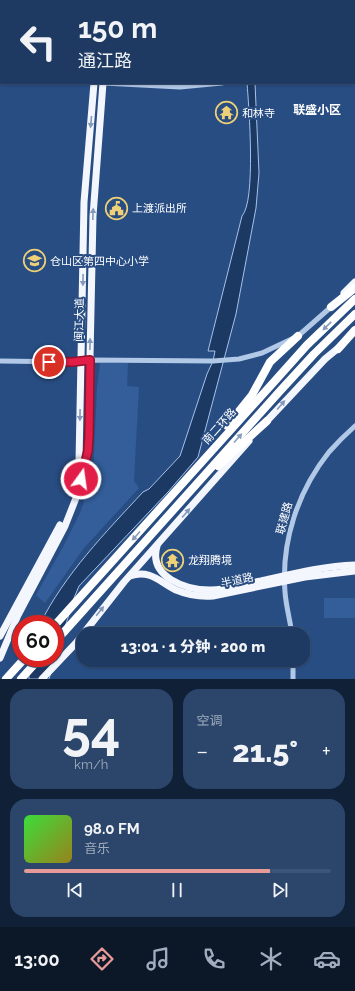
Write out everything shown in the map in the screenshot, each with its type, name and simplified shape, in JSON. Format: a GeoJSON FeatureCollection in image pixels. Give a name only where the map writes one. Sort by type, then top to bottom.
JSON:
{"type":"FeatureCollection","features":[{"type":"Feature","properties":{"kind":"highway"},"geometry":{"type":"LineString","coordinates":[[331,307],[355,288]]}},
{"type":"Feature","properties":{"kind":"highway","name":"南二环路"},"geometry":{"type":"LineString","coordinates":[[64,615],[307,345],[355,299]]}},
{"type":"Feature","properties":{"kind":"highway","name":"南二环路"},"geometry":{"type":"LineString","coordinates":[[64,632],[314,354],[355,314]]}},
{"type":"Feature","properties":{"kind":"highway"},"geometry":{"type":"LineString","coordinates":[[338,348],[355,330]]}},
{"type":"Feature","properties":{"kind":"highway"},"geometry":{"type":"LineString","coordinates":[[194,470],[252,395],[270,362],[298,336]]}},
{"type":"Feature","properties":{"kind":"highway"},"geometry":{"type":"LineString","coordinates":[[202,479],[228,458],[267,421]]}},
{"type":"Feature","properties":{"kind":"highway"},"geometry":{"type":"LineString","coordinates":[[6,679],[17,667]]}},
{"type":"Feature","properties":{"kind":"highway"},"geometry":{"type":"LineString","coordinates":[[21,679],[32,667]]}},
{"type":"Feature","properties":{"kind":"main road","name":"闽江大道"},"geometry":{"type":"LineString","coordinates":[[0,636],[64,519],[74,491],[79,462],[84,202],[94,84]]}},
{"type":"Feature","properties":{"kind":"main road","name":"闽江大道"},"geometry":{"type":"LineString","coordinates":[[0,658],[18,615],[65,526],[78,493],[88,451],[94,195],[103,84]]}},
{"type":"Feature","properties":{"kind":"main road"},"geometry":{"type":"LineString","coordinates":[[331,307],[355,282]]}},
{"type":"Feature","properties":{"kind":"main road"},"geometry":{"type":"LineString","coordinates":[[42,679],[76,643],[128,577],[267,421],[320,364],[355,334]]}},
{"type":"Feature","properties":{"kind":"main road","name":"半道路"},"geometry":{"type":"LineString","coordinates":[[157,546],[156,560],[162,573],[177,583],[193,588],[212,590],[285,578],[355,570]]}},
{"type":"Feature","properties":{"kind":"main road","name":"半道路"},"geometry":{"type":"LineString","coordinates":[[128,577],[139,574],[152,575],[181,592],[203,596],[218,596],[332,566],[355,565]]}},
{"type":"Feature","properties":{"kind":"street"},"geometry":{"type":"LineString","coordinates":[[122,84],[180,87],[212,84]]}},
{"type":"Feature","properties":{"kind":"street"},"geometry":{"type":"LineString","coordinates":[[0,361],[223,361],[239,359],[262,353],[298,336],[331,307]]}},
{"type":"Feature","properties":{"kind":"street","name":"联建路"},"geometry":{"type":"LineString","coordinates":[[291,627],[285,578],[291,528],[295,512],[303,492],[330,451],[355,426]]}},
{"type":"Feature","properties":{"kind":"street"},"geometry":{"type":"LineString","coordinates":[[293,667],[293,679]]}},
{"type":"Feature","properties":{"kind":"shaded area"},"geometry":{"type":"Polygon","coordinates":[[[247,84],[255,84],[259,173],[256,208],[236,314],[198,457],[168,492],[79,586],[64,630],[64,615],[45,615],[61,588],[114,523],[180,456],[207,374],[213,361],[215,351],[208,351],[242,216],[246,207],[249,192],[250,153],[247,84]]]}},
{"type":"Feature","properties":{"kind":"shaded area"},"geometry":{"type":"Polygon","coordinates":[[[100,363],[128,363],[127,386],[139,387],[134,481],[139,488],[84,548],[45,603],[36,595],[80,513],[93,477],[97,387],[100,363]]]}},
{"type":"Feature","properties":{"kind":"shaded area"},"geometry":{"type":"Polygon","coordinates":[[[324,598],[355,598],[355,618],[324,618],[324,598]]]}},
{"type":"Feature","properties":{"kind":"shaded area"},"geometry":{"type":"Polygon","coordinates":[[[28,667],[53,667],[49,679],[29,679],[28,667]]]}},
{"type":"Feature","properties":{"kind":"place","name":"和林寺"},"geometry":{"type":"Point","coordinates":[227,113]}},
{"type":"Feature","properties":{"kind":"place","name":"上渡派出所"},"geometry":{"type":"Point","coordinates":[117,208]}},
{"type":"Feature","properties":{"kind":"place","name":"仓山区第四中心小学"},"geometry":{"type":"Point","coordinates":[35,261]}},
{"type":"Feature","properties":{"kind":"place","name":"龙翔腾境"},"geometry":{"type":"Point","coordinates":[173,560]}},
{"type":"Feature","properties":{"kind":"district","name":"联盛小区"},"geometry":{"type":"Point","coordinates":[317,110]}},
{"type":"Feature","properties":{"kind":"route"},"geometry":{"type":"LineString","coordinates":[[49,362],[81,362],[90,360],[88,451],[81,479]]}}]}
